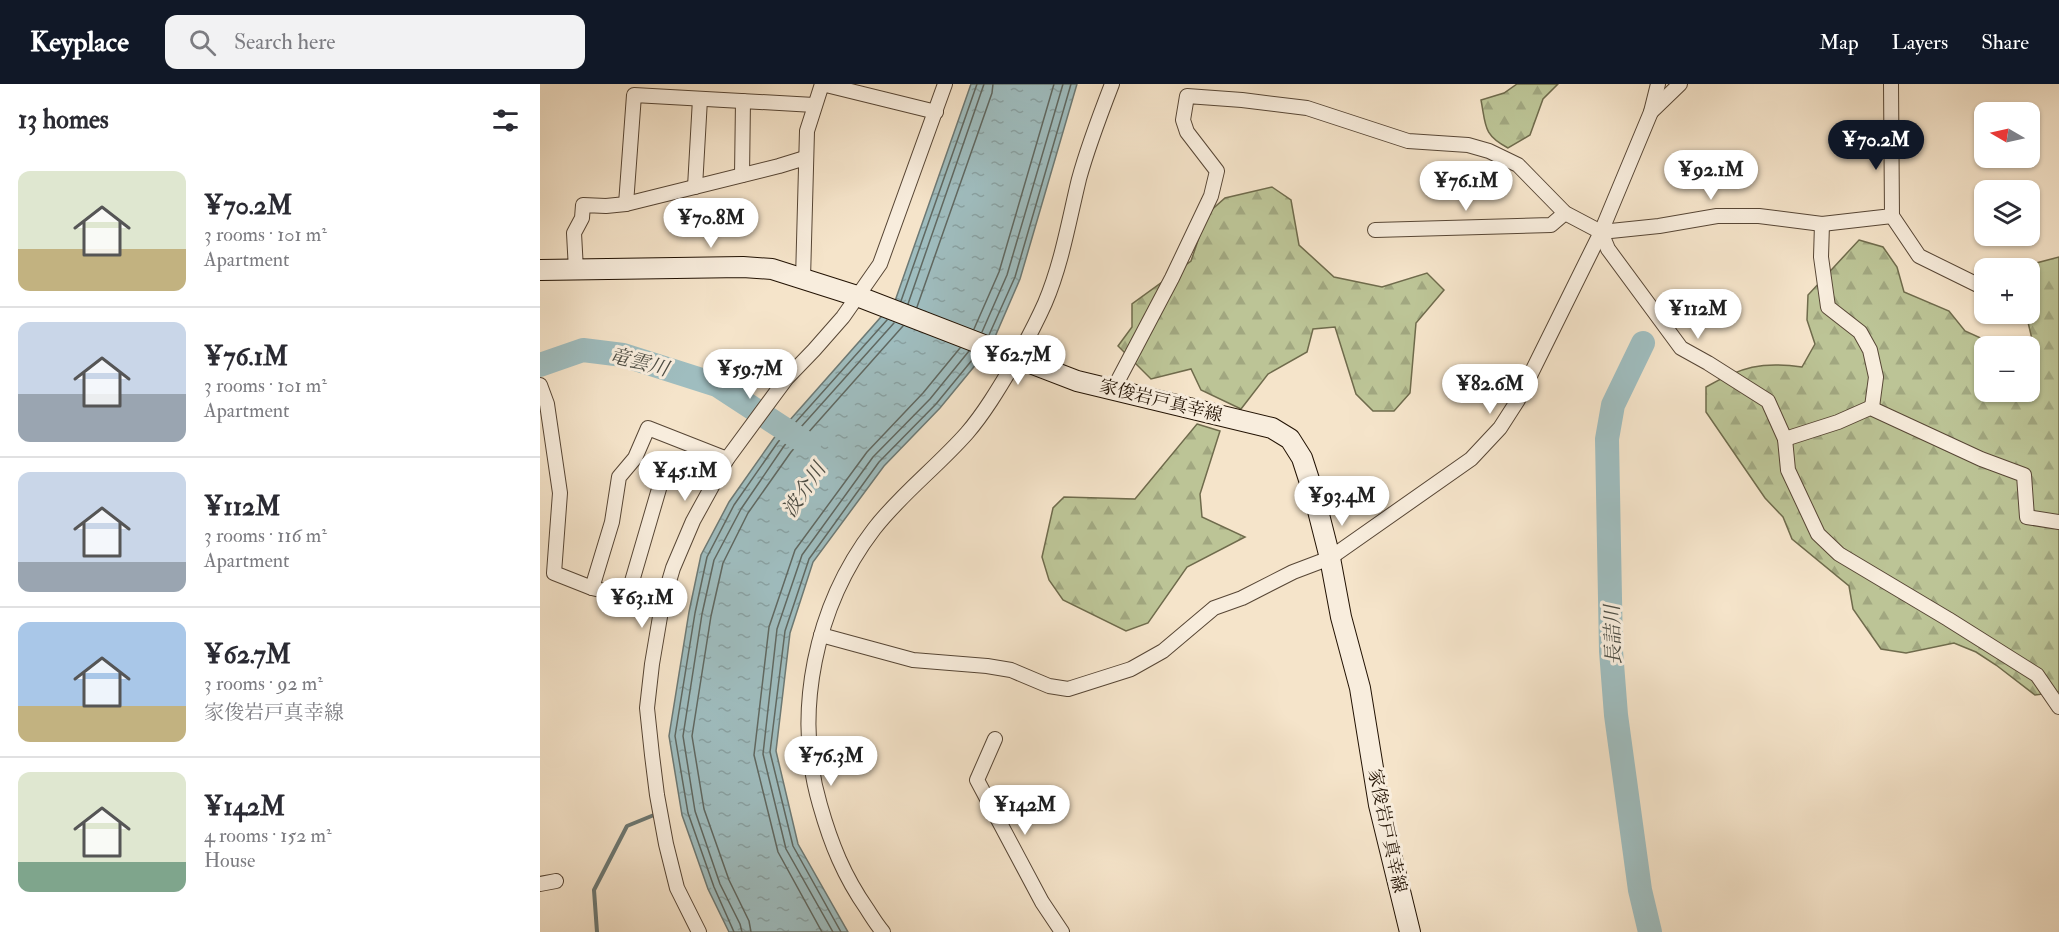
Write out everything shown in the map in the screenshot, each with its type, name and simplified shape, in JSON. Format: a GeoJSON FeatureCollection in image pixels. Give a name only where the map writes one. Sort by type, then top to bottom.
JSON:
{"type":"FeatureCollection","features":[{"type":"Feature","properties":{"kind":"main road","name":"家俊岩戸真幸線"},"geometry":{"type":"LineString","coordinates":[[540,270],[743,267],[772,269],[862,298],[1077,381],[1272,428],[1290,439],[1302,458],[1330,558],[1341,617],[1360,688],[1379,805],[1410,932]]}},
{"type":"Feature","properties":{"kind":"street"},"geometry":{"type":"LineString","coordinates":[[803,279],[807,130],[822,84],[936,112]]}},
{"type":"Feature","properties":{"kind":"street"},"geometry":{"type":"LineString","coordinates":[[699,932],[677,888],[664,835],[652,755],[647,708],[662,604],[673,568],[693,521],[727,459],[786,379],[862,298],[880,264],[945,84]]}},
{"type":"Feature","properties":{"kind":"street"},"geometry":{"type":"LineString","coordinates":[[884,932],[849,883],[830,837],[815,787],[808,708],[813,668],[821,635],[842,580],[873,531],[902,496],[967,433],[1046,302],[1065,242],[1091,138],[1113,84]]}},
{"type":"Feature","properties":{"kind":"street"},"geometry":{"type":"LineString","coordinates":[[821,635],[913,660],[1011,670],[1049,686],[1068,689],[1131,669],[1163,651],[1214,608],[1242,598],[1293,572],[1330,558],[1471,459],[1500,428],[1518,400],[1601,232],[1651,112],[1658,84]]}},
{"type":"Feature","properties":{"kind":"street"},"geometry":{"type":"LineString","coordinates":[[1651,112],[1680,84]]}},
{"type":"Feature","properties":{"kind":"street"},"geometry":{"type":"LineString","coordinates":[[1891,84],[1892,216],[1919,256],[1974,283]]}},
{"type":"Feature","properties":{"kind":"street"},"geometry":{"type":"LineString","coordinates":[[626,204],[634,95],[814,105]]}},
{"type":"Feature","properties":{"kind":"street"},"geometry":{"type":"LineString","coordinates":[[1113,390],[1172,278],[1210,196],[1217,171],[1187,132],[1183,120],[1186,96],[1307,108],[1408,141],[1468,145],[1489,151],[1518,165],[1565,213],[1601,232],[1659,226],[1717,216],[1759,216],[1822,224],[1892,216]]}},
{"type":"Feature","properties":{"kind":"street"},"geometry":{"type":"LineString","coordinates":[[695,187],[700,99]]}},
{"type":"Feature","properties":{"kind":"street"},"geometry":{"type":"LineString","coordinates":[[742,175],[743,101]]}},
{"type":"Feature","properties":{"kind":"street"},"geometry":{"type":"LineString","coordinates":[[576,270],[574,233],[582,218],[583,205],[626,204],[805,158]]}},
{"type":"Feature","properties":{"kind":"street"},"geometry":{"type":"LineString","coordinates":[[1375,230],[1551,225],[1565,213]]}},
{"type":"Feature","properties":{"kind":"street"},"geometry":{"type":"LineString","coordinates":[[1822,224],[1821,257],[1828,307],[1860,332],[1870,350],[1876,377],[1872,407]]}},
{"type":"Feature","properties":{"kind":"street"},"geometry":{"type":"LineString","coordinates":[[1601,232],[1608,249],[1681,348],[1768,401],[1785,439],[1788,470],[1818,534],[1839,554],[2037,675],[2059,706]]}},
{"type":"Feature","properties":{"kind":"street"},"geometry":{"type":"LineString","coordinates":[[540,385],[547,404],[560,493],[547,572],[592,588],[662,604]]}},
{"type":"Feature","properties":{"kind":"street"},"geometry":{"type":"LineString","coordinates":[[1785,439],[1838,422],[1872,407]]}},
{"type":"Feature","properties":{"kind":"street"},"geometry":{"type":"LineString","coordinates":[[1872,407],[1981,459],[2024,475],[2027,517],[2059,522]]}},
{"type":"Feature","properties":{"kind":"street"},"geometry":{"type":"LineString","coordinates":[[592,588],[612,522],[619,477],[635,458],[648,428],[727,459]]}},
{"type":"Feature","properties":{"kind":"street"},"geometry":{"type":"LineString","coordinates":[[628,595],[661,482]]}},
{"type":"Feature","properties":{"kind":"street"},"geometry":{"type":"LineString","coordinates":[[995,739],[977,780],[1042,902],[1062,932]]}},
{"type":"Feature","properties":{"kind":"street"},"geometry":{"type":"LineString","coordinates":[[540,884],[556,881]]}},
{"type":"Feature","properties":{"kind":"green space"},"geometry":{"type":"Polygon","coordinates":[[[1517,84],[1558,84],[1543,99],[1530,135],[1508,148],[1494,139],[1487,129],[1481,100],[1504,93],[1517,84]]]}},
{"type":"Feature","properties":{"kind":"green space"},"geometry":{"type":"Polygon","coordinates":[[[1272,187],[1291,200],[1299,245],[1334,277],[1382,287],[1427,273],[1444,290],[1416,323],[1410,393],[1394,411],[1373,411],[1356,394],[1335,327],[1313,329],[1307,352],[1268,374],[1241,409],[1201,390],[1191,369],[1151,379],[1118,346],[1132,327],[1132,304],[1191,261],[1207,214],[1225,198],[1272,187]]]}},
{"type":"Feature","properties":{"kind":"green space"},"geometry":{"type":"Polygon","coordinates":[[[1859,240],[1883,247],[1897,267],[1904,292],[1949,311],[1965,331],[1976,336],[1974,336],[1974,402],[2040,402],[2040,336],[2031,336],[2028,324],[2040,324],[2040,262],[2059,257],[2059,692],[2035,695],[1976,652],[1954,643],[1906,653],[1881,649],[1853,609],[1849,586],[1792,539],[1783,517],[1765,498],[1706,412],[1706,387],[1730,375],[1763,365],[1802,367],[1815,344],[1807,320],[1808,295],[1859,240]]]}},
{"type":"Feature","properties":{"kind":"green space"},"geometry":{"type":"Polygon","coordinates":[[[1197,424],[1220,431],[1200,494],[1202,517],[1245,537],[1187,567],[1148,623],[1126,631],[1063,600],[1049,580],[1042,557],[1053,508],[1064,497],[1135,499],[1197,424]]]}},
{"type":"Feature","properties":{"kind":"water","name":"波介川"},"geometry":{"type":"Polygon","coordinates":[[[971,84],[1077,84],[1020,279],[991,346],[940,408],[884,466],[813,562],[790,633],[776,751],[798,844],[848,932],[729,932],[708,889],[682,815],[669,736],[689,612],[701,555],[729,502],[774,438],[895,301],[971,84]]]}},
{"type":"Feature","properties":{"kind":"waterway","name":"長詰川"},"geometry":{"type":"LineString","coordinates":[[1643,343],[1613,405],[1607,439],[1611,651],[1616,715],[1640,890],[1650,932]]}},
{"type":"Feature","properties":{"kind":"waterway","name":"竜雲川"},"geometry":{"type":"LineString","coordinates":[[540,365],[583,350],[623,355],[717,385],[809,445]]}},
{"type":"Feature","properties":{"kind":"waterway"},"geometry":{"type":"LineString","coordinates":[[597,932],[594,890],[627,826],[654,815]]}}]}
